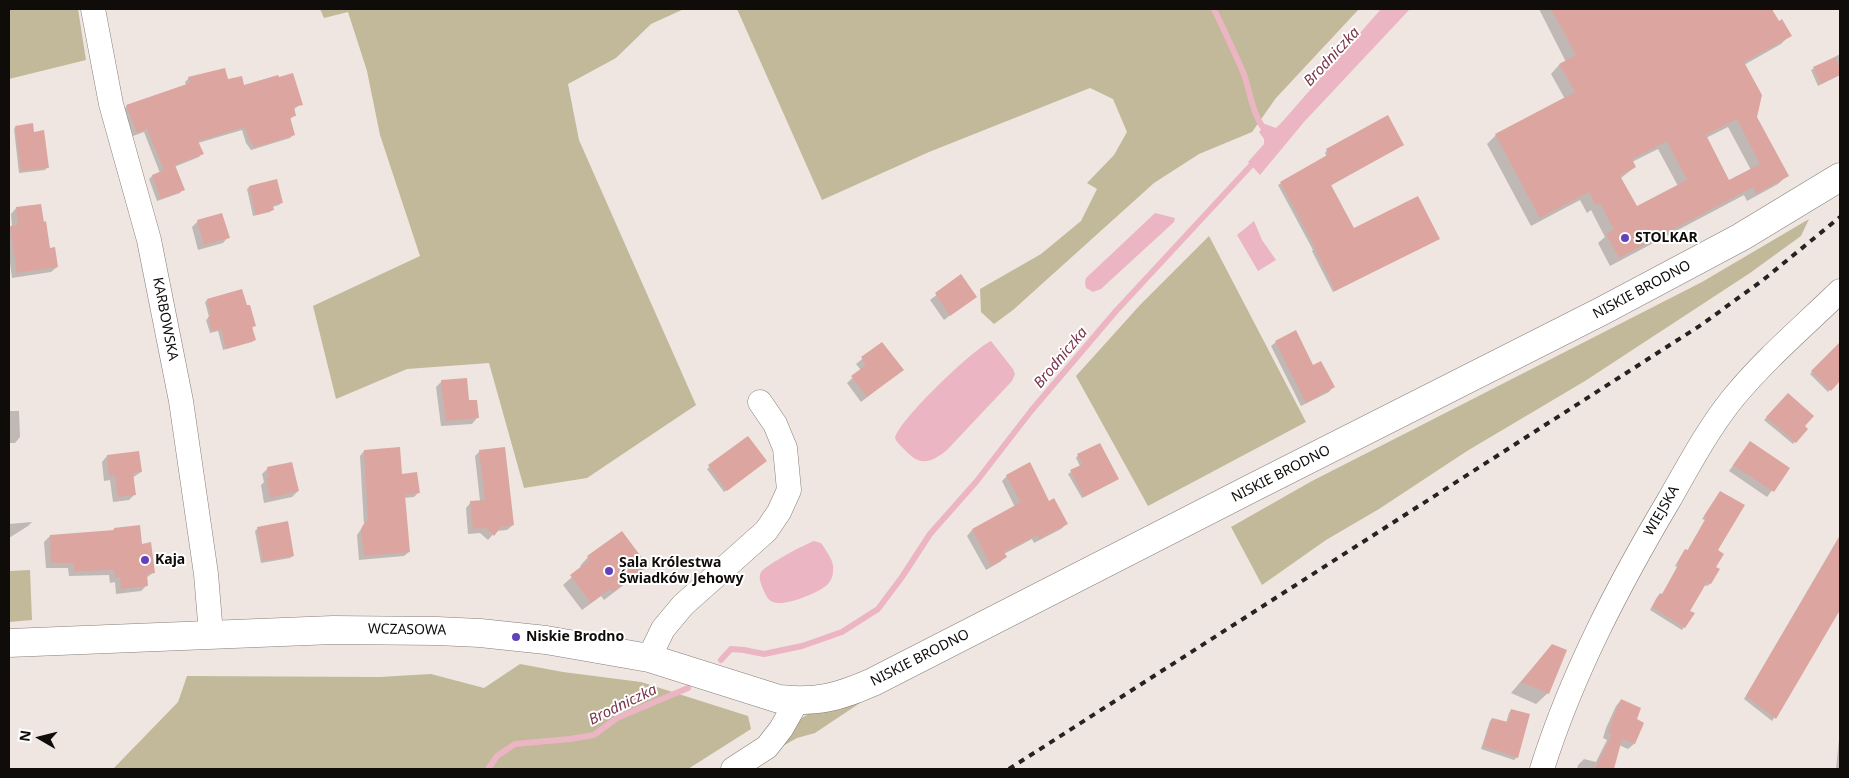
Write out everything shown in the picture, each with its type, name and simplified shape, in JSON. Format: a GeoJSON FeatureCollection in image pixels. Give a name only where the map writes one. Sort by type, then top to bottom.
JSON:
{"type":"FeatureCollection","features":[{"type":"Feature","properties":{"kind":"street","name":"KARBOWSKA"},"geometry":{"type":"LineString","coordinates":[[93,9],[111,104],[149,240],[181,401],[206,574],[211,634]]}},
{"type":"Feature","properties":{"kind":"street","name":"NISKIE BRODNO"},"geometry":{"type":"LineString","coordinates":[[797,701],[846,694],[874,682],[1602,311],[1741,237],[1840,177]]}},
{"type":"Feature","properties":{"kind":"street","name":"WIEJSKA"},"geometry":{"type":"LineString","coordinates":[[1542,769],[1552,738],[1584,657],[1624,577],[1702,443],[1733,398],[1765,363],[1840,291]]}},
{"type":"Feature","properties":{"kind":"street"},"geometry":{"type":"LineString","coordinates":[[649,658],[663,628],[683,605],[766,531],[779,512],[789,490],[785,448],[775,424],[760,402]]}},
{"type":"Feature","properties":{"kind":"street","name":"WCZASOWA"},"geometry":{"type":"LineString","coordinates":[[9,644],[211,634],[352,630],[444,631],[546,640],[649,658],[756,693],[797,701]]}},
{"type":"Feature","properties":{"kind":"street"},"geometry":{"type":"LineString","coordinates":[[732,769],[767,747],[781,729],[797,701]]}},
{"type":"Feature","properties":{"kind":"shaded area"},"geometry":{"type":"Polygon","coordinates":[[[9,9],[78,9],[86,60],[9,79],[9,9]]]}},
{"type":"Feature","properties":{"kind":"shaded area"},"geometry":{"type":"Polygon","coordinates":[[[320,9],[684,9],[651,24],[616,58],[568,84],[579,140],[696,405],[587,478],[524,488],[489,363],[407,369],[336,399],[313,306],[420,256],[380,135],[367,71],[348,12],[324,18],[320,9]]]}},
{"type":"Feature","properties":{"kind":"shaded area"},"geometry":{"type":"Polygon","coordinates":[[[737,9],[1359,9],[1276,98],[1252,132],[1199,154],[1154,183],[1013,310],[994,324],[981,312],[980,289],[1041,254],[1081,221],[1097,189],[1087,183],[1114,155],[1127,132],[1113,99],[1090,88],[929,152],[822,200],[737,9]]]}},
{"type":"Feature","properties":{"kind":"shaded area"},"geometry":{"type":"Polygon","coordinates":[[[1381,9],[1410,9],[1304,122],[1260,175],[1248,162],[1264,144],[1264,139],[1259,132],[1265,124],[1276,128],[1282,122],[1381,9]]]}},
{"type":"Feature","properties":{"kind":"shaded area"},"geometry":{"type":"Polygon","coordinates":[[[1155,213],[1175,218],[1174,222],[1101,289],[1093,292],[1086,288],[1086,278],[1155,213]]]}},
{"type":"Feature","properties":{"kind":"shaded area"},"geometry":{"type":"Polygon","coordinates":[[[1809,219],[1801,236],[1750,273],[1585,381],[1467,451],[1379,509],[1326,540],[1262,585],[1231,527],[1312,481],[1702,282],[1809,219]]]}},
{"type":"Feature","properties":{"kind":"shaded area"},"geometry":{"type":"Polygon","coordinates":[[[1254,221],[1262,240],[1276,260],[1258,271],[1237,235],[1254,221]]]}},
{"type":"Feature","properties":{"kind":"shaded area"},"geometry":{"type":"Polygon","coordinates":[[[1209,236],[1306,422],[1148,506],[1076,376],[1140,305],[1209,236]]]}},
{"type":"Feature","properties":{"kind":"shaded area"},"geometry":{"type":"Polygon","coordinates":[[[991,341],[1013,369],[1015,374],[1012,381],[947,450],[936,458],[921,461],[910,455],[895,438],[909,416],[954,370],[991,341]]]}},
{"type":"Feature","properties":{"kind":"shaded area"},"geometry":{"type":"Polygon","coordinates":[[[814,541],[821,543],[831,560],[833,573],[830,582],[823,588],[793,601],[778,603],[769,600],[762,587],[761,572],[795,550],[814,541]]]}},
{"type":"Feature","properties":{"kind":"shaded area"},"geometry":{"type":"Polygon","coordinates":[[[30,570],[32,620],[9,622],[9,571],[30,570]]]}},
{"type":"Feature","properties":{"kind":"shaded area"},"geometry":{"type":"Polygon","coordinates":[[[520,664],[563,672],[641,682],[748,716],[751,729],[688,769],[113,769],[178,702],[187,676],[379,677],[431,674],[484,688],[520,664]]]}},
{"type":"Feature","properties":{"kind":"shaded area"},"geometry":{"type":"Polygon","coordinates":[[[866,699],[815,733],[797,738],[781,747],[802,718],[823,709],[866,699]]]}},
{"type":"Feature","properties":{"kind":"building"},"geometry":{"type":"Polygon","coordinates":[[[1551,9],[1772,9],[1779,21],[1782,19],[1792,36],[1744,62],[1762,95],[1757,117],[1789,176],[1756,194],[1753,187],[1619,258],[1606,234],[1614,230],[1600,203],[1596,205],[1589,192],[1540,218],[1495,134],[1575,92],[1559,64],[1576,55],[1551,9]],[[1737,119],[1706,135],[1729,180],[1760,164],[1737,119]],[[1667,141],[1632,159],[1636,167],[1620,176],[1637,206],[1687,180],[1667,141]]]}},
{"type":"Feature","properties":{"kind":"building"},"geometry":{"type":"Polygon","coordinates":[[[1835,57],[1840,68],[1840,75],[1821,84],[1813,67],[1835,57]]]}},
{"type":"Feature","properties":{"kind":"building"},"geometry":{"type":"Polygon","coordinates":[[[225,68],[228,79],[242,76],[244,85],[278,75],[279,77],[293,73],[303,105],[294,107],[296,116],[290,117],[295,135],[255,147],[249,140],[245,127],[198,141],[204,154],[175,165],[185,190],[161,199],[152,175],[164,170],[147,129],[137,133],[126,105],[190,83],[188,77],[225,68]]]}},
{"type":"Feature","properties":{"kind":"building"},"geometry":{"type":"Polygon","coordinates":[[[1388,115],[1404,145],[1331,185],[1354,228],[1418,196],[1440,239],[1335,291],[1315,247],[1280,182],[1329,154],[1326,149],[1388,115]]]}},
{"type":"Feature","properties":{"kind":"building"},"geometry":{"type":"Polygon","coordinates":[[[33,123],[34,132],[44,130],[49,168],[21,171],[15,126],[33,123]]]}},
{"type":"Feature","properties":{"kind":"building"},"geometry":{"type":"Polygon","coordinates":[[[277,179],[283,203],[273,205],[274,210],[256,215],[249,186],[277,179]]]}},
{"type":"Feature","properties":{"kind":"building"},"geometry":{"type":"Polygon","coordinates":[[[41,204],[50,248],[55,247],[58,267],[17,273],[10,226],[18,225],[16,207],[41,204]]]}},
{"type":"Feature","properties":{"kind":"building"},"geometry":{"type":"Polygon","coordinates":[[[222,213],[230,238],[204,245],[197,220],[222,213]]]}},
{"type":"Feature","properties":{"kind":"building"},"geometry":{"type":"Polygon","coordinates":[[[961,274],[977,297],[950,316],[935,293],[961,274]]]}},
{"type":"Feature","properties":{"kind":"building"},"geometry":{"type":"Polygon","coordinates":[[[242,289],[247,305],[250,305],[256,326],[252,327],[256,340],[226,349],[221,329],[212,331],[208,317],[211,316],[207,299],[242,289]]]}},
{"type":"Feature","properties":{"kind":"building"},"geometry":{"type":"Polygon","coordinates":[[[1296,330],[1313,365],[1321,361],[1335,387],[1306,403],[1275,341],[1296,330]]]}},
{"type":"Feature","properties":{"kind":"building"},"geometry":{"type":"Polygon","coordinates":[[[882,342],[904,370],[867,397],[851,376],[866,365],[861,357],[882,342]]]}},
{"type":"Feature","properties":{"kind":"building"},"geometry":{"type":"Polygon","coordinates":[[[1840,342],[1840,381],[1831,391],[1811,371],[1840,342]]]}},
{"type":"Feature","properties":{"kind":"building"},"geometry":{"type":"Polygon","coordinates":[[[467,378],[469,400],[477,400],[479,418],[446,421],[441,380],[467,378]]]}},
{"type":"Feature","properties":{"kind":"building"},"geometry":{"type":"Polygon","coordinates":[[[1788,393],[1814,416],[1805,426],[1808,429],[1796,443],[1766,417],[1788,393]]]}},
{"type":"Feature","properties":{"kind":"building"},"geometry":{"type":"Polygon","coordinates":[[[748,436],[767,461],[727,491],[708,465],[748,436]]]}},
{"type":"Feature","properties":{"kind":"building"},"geometry":{"type":"Polygon","coordinates":[[[1750,441],[1790,468],[1774,492],[1733,465],[1750,441]]]}},
{"type":"Feature","properties":{"kind":"building"},"geometry":{"type":"Polygon","coordinates":[[[1100,443],[1119,479],[1084,497],[1070,470],[1083,464],[1077,454],[1100,443]]]}},
{"type":"Feature","properties":{"kind":"building"},"geometry":{"type":"Polygon","coordinates":[[[400,447],[402,474],[417,472],[420,493],[405,495],[410,552],[364,556],[361,529],[368,520],[364,450],[400,447]]]}},
{"type":"Feature","properties":{"kind":"building"},"geometry":{"type":"Polygon","coordinates":[[[505,447],[514,525],[501,527],[494,536],[486,528],[473,529],[470,501],[485,500],[479,450],[505,447]]]}},
{"type":"Feature","properties":{"kind":"building"},"geometry":{"type":"Polygon","coordinates":[[[139,451],[142,472],[133,473],[136,495],[118,497],[115,475],[109,476],[107,455],[139,451]]]}},
{"type":"Feature","properties":{"kind":"building"},"geometry":{"type":"Polygon","coordinates":[[[292,462],[299,491],[270,498],[266,478],[269,478],[267,467],[292,462]]]}},
{"type":"Feature","properties":{"kind":"building"},"geometry":{"type":"Polygon","coordinates":[[[1030,462],[1049,501],[1054,498],[1068,524],[1039,539],[1037,535],[1004,552],[1007,557],[991,566],[972,529],[1021,502],[1006,475],[1030,462]]]}},
{"type":"Feature","properties":{"kind":"building"},"geometry":{"type":"Polygon","coordinates":[[[1720,491],[1745,505],[1718,550],[1724,554],[1716,567],[1720,569],[1711,584],[1707,582],[1690,611],[1695,613],[1685,628],[1652,607],[1660,593],[1662,594],[1685,549],[1688,550],[1706,518],[1704,516],[1720,491]]]}},
{"type":"Feature","properties":{"kind":"building"},"geometry":{"type":"Polygon","coordinates":[[[288,521],[294,556],[263,561],[257,527],[288,521]]]}},
{"type":"Feature","properties":{"kind":"building"},"geometry":{"type":"Polygon","coordinates":[[[140,525],[142,544],[151,542],[155,573],[147,574],[148,586],[121,589],[120,577],[115,578],[114,570],[74,571],[74,563],[51,563],[50,535],[114,530],[114,528],[140,525]]]}},
{"type":"Feature","properties":{"kind":"building","name":"Sala Królestwa Świadków Jehowy"},"geometry":{"type":"Polygon","coordinates":[[[622,531],[648,566],[613,592],[610,589],[591,603],[570,575],[590,560],[587,556],[622,531]]]}},
{"type":"Feature","properties":{"kind":"building"},"geometry":{"type":"Polygon","coordinates":[[[1840,536],[1840,610],[1776,719],[1746,696],[1840,536]]]}},
{"type":"Feature","properties":{"kind":"building"},"geometry":{"type":"Polygon","coordinates":[[[1552,644],[1567,650],[1549,694],[1521,682],[1552,644]]]}},
{"type":"Feature","properties":{"kind":"building"},"geometry":{"type":"Polygon","coordinates":[[[1621,699],[1641,708],[1637,719],[1644,723],[1635,744],[1622,739],[1614,769],[1595,769],[1612,734],[1608,733],[1621,699]]]}},
{"type":"Feature","properties":{"kind":"building"},"geometry":{"type":"Polygon","coordinates":[[[1511,709],[1530,714],[1518,758],[1483,746],[1492,718],[1508,722],[1511,709]]]}},
{"type":"Feature","properties":{"kind":"waterway"},"geometry":{"type":"LineString","coordinates":[[1214,9],[1243,72],[1258,120],[1268,133]]}},
{"type":"Feature","properties":{"kind":"waterway","name":"Brodniczka"},"geometry":{"type":"LineString","coordinates":[[721,660],[731,649],[764,654],[802,646],[842,632],[878,609],[930,534],[976,482],[1031,411],[1116,311],[1257,159]]}},
{"type":"Feature","properties":{"kind":"waterway","name":"Brodniczka"},"geometry":{"type":"LineString","coordinates":[[488,769],[497,756],[515,744],[594,735],[617,718],[688,688]]}},
{"type":"Feature","properties":{"kind":"railway"},"geometry":{"type":"LineString","coordinates":[[1009,769],[1701,325],[1763,280],[1840,217]]}},
{"type":"Feature","properties":{"kind":"place","name":"STOLKAR"},"geometry":{"type":"Point","coordinates":[1625,238]}},
{"type":"Feature","properties":{"kind":"place","name":"Kaja"},"geometry":{"type":"Point","coordinates":[145,560]}},
{"type":"Feature","properties":{"kind":"place","name":"Sala Królestwa Świadków Jehowy"},"geometry":{"type":"Point","coordinates":[609,571]}},
{"type":"Feature","properties":{"kind":"place","name":"Niskie Brodno"},"geometry":{"type":"Point","coordinates":[516,637]}}]}
